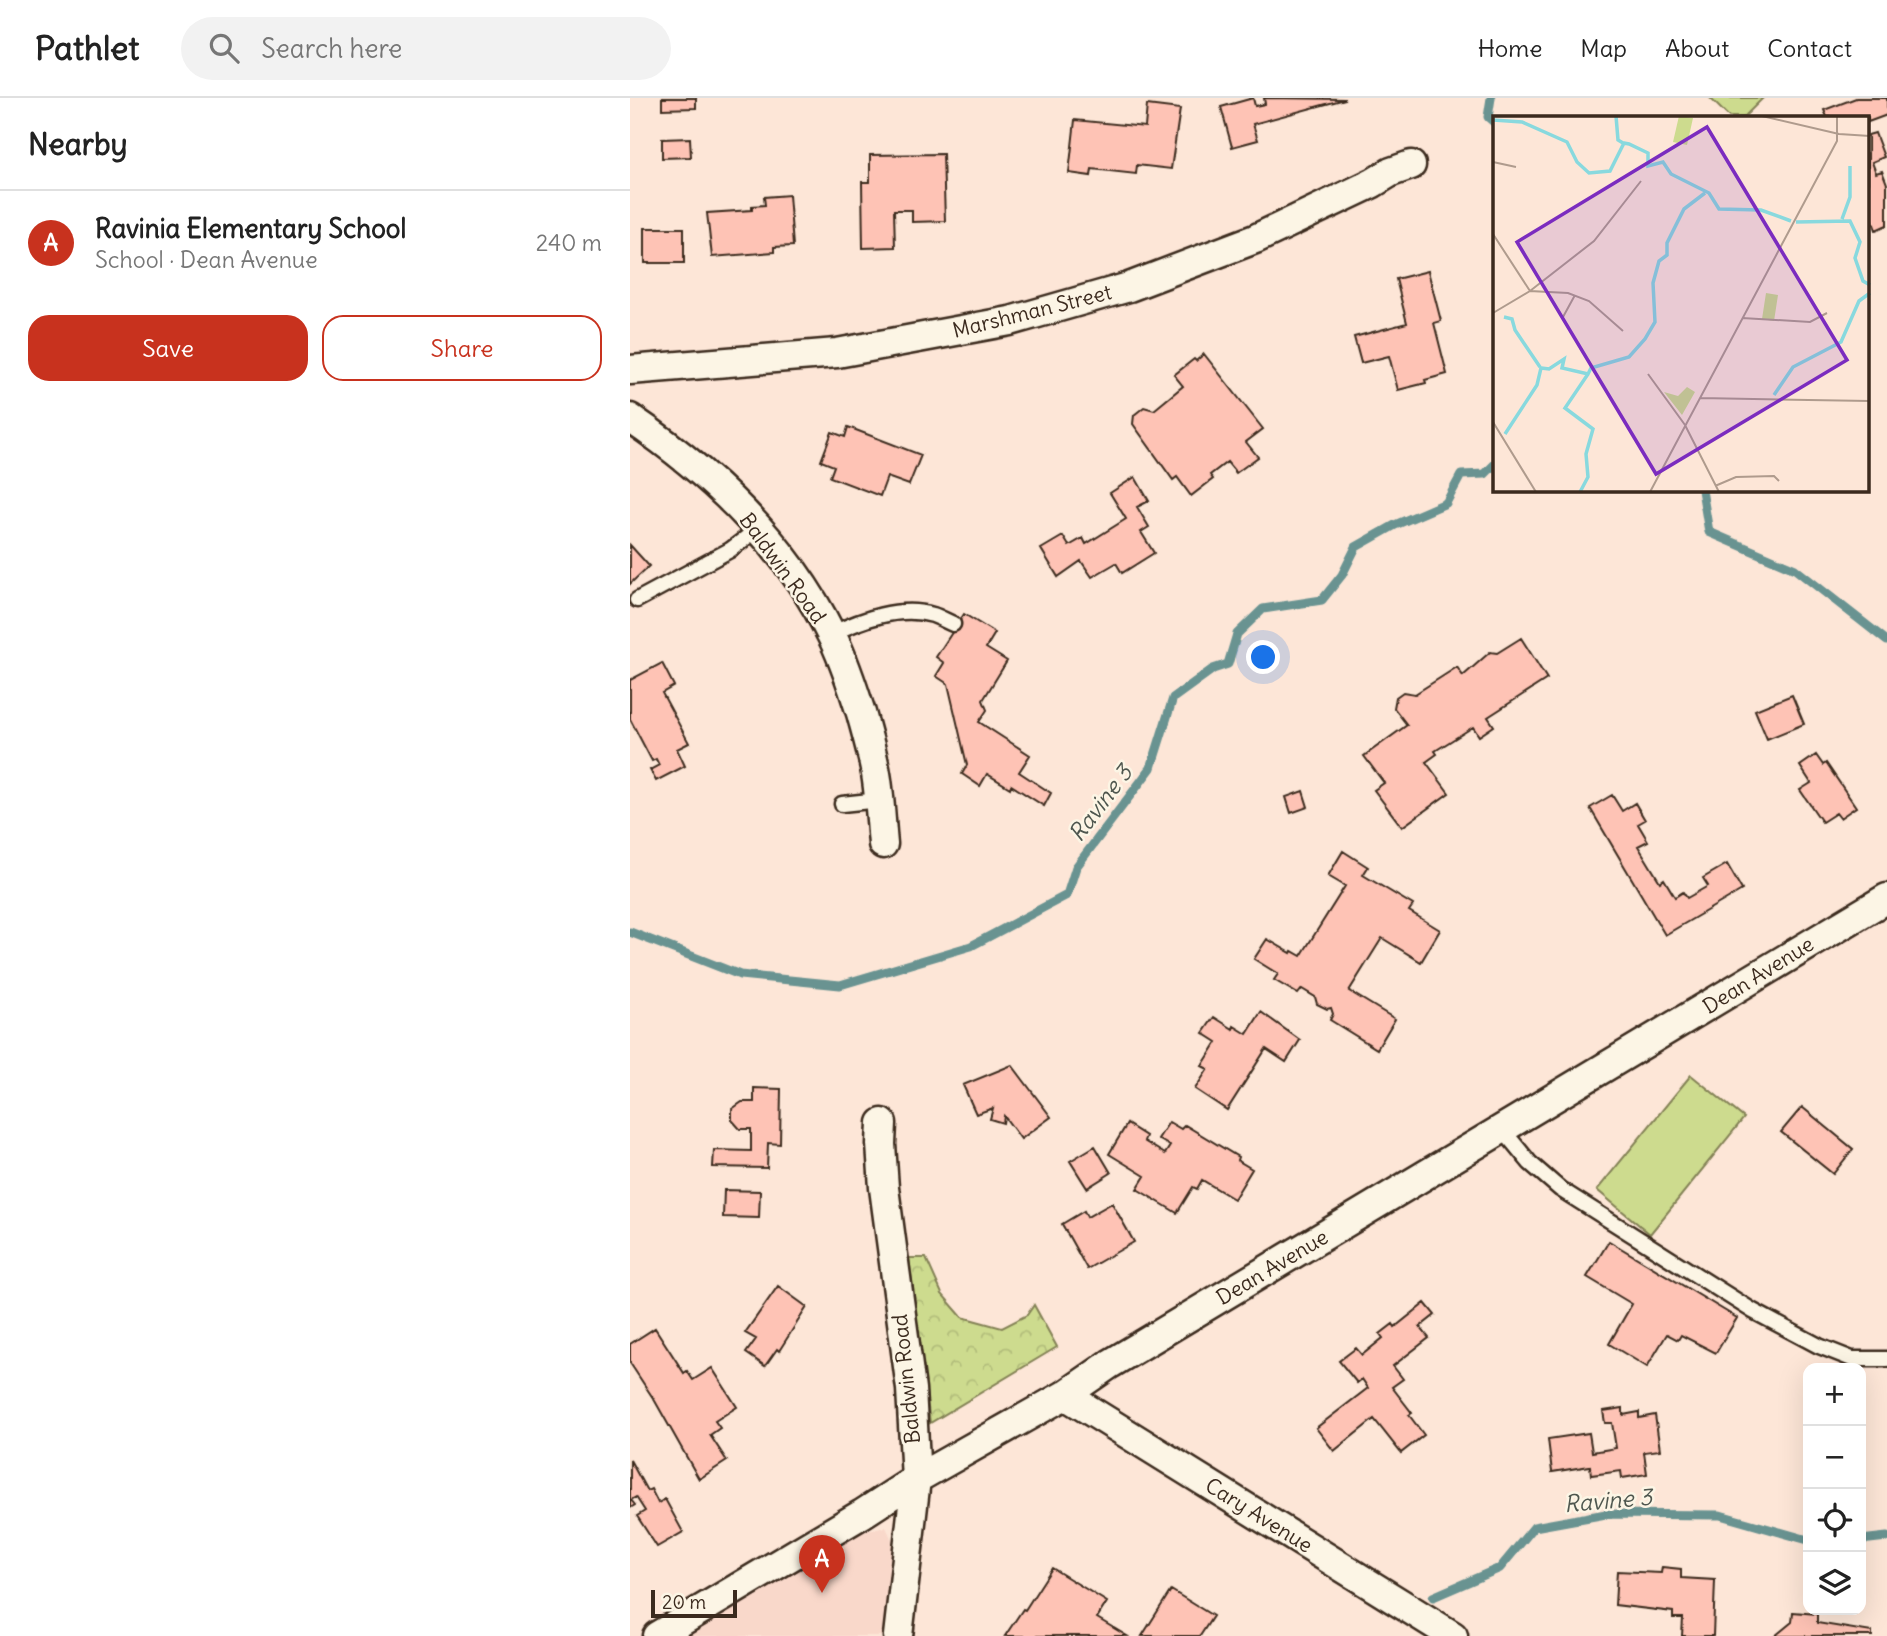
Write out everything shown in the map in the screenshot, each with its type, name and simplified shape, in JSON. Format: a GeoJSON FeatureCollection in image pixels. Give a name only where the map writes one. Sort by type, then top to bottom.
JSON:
{"type":"FeatureCollection","features":[{"type":"Feature","properties":{"kind":"street","name":"Marshman Street"},"geometry":{"type":"LineString","coordinates":[[630,370],[837,353],[1010,321],[1129,287],[1244,243],[1410,165]]}},
{"type":"Feature","properties":{"kind":"street","name":"Baldwin Road"},"geometry":{"type":"LineString","coordinates":[[630,418],[657,436],[728,496],[759,528],[810,596],[831,634],[849,676],[869,741],[883,844]]}},
{"type":"Feature","properties":{"kind":"street","name":"Dean Avenue"},"geometry":{"type":"LineString","coordinates":[[657,1636],[916,1479],[1065,1395],[1110,1364],[1887,898]]}},
{"type":"Feature","properties":{"kind":"street","name":"Baldwin Road"},"geometry":{"type":"LineString","coordinates":[[882,1123],[884,1188],[911,1389],[916,1479],[898,1636]]}},
{"type":"Feature","properties":{"kind":"street","name":"Cary Avenue"},"geometry":{"type":"LineString","coordinates":[[1065,1395],[1454,1636]]}},
{"type":"Feature","properties":{"kind":"lane"},"geometry":{"type":"LineString","coordinates":[[637,600],[730,550],[759,528]]}},
{"type":"Feature","properties":{"kind":"lane"},"geometry":{"type":"LineString","coordinates":[[831,634],[862,620],[901,613],[932,614],[953,624]]}},
{"type":"Feature","properties":{"kind":"lane"},"geometry":{"type":"LineString","coordinates":[[842,804],[879,800]]}},
{"type":"Feature","properties":{"kind":"lane"},"geometry":{"type":"LineString","coordinates":[[1502,1129],[1530,1163],[1560,1189],[1753,1311],[1819,1346],[1852,1359],[1887,1359]]}},
{"type":"Feature","properties":{"kind":"shaded area"},"geometry":{"type":"Polygon","coordinates":[[[886,1527],[897,1551],[883,1636],[683,1636],[857,1533],[886,1527]]]}},
{"type":"Feature","properties":{"kind":"green space"},"geometry":{"type":"Polygon","coordinates":[[[1710,98],[1763,98],[1745,116],[1728,116],[1710,98]]]}},
{"type":"Feature","properties":{"kind":"green space"},"geometry":{"type":"Polygon","coordinates":[[[1691,1075],[1744,1118],[1650,1234],[1597,1190],[1691,1075]]]}},
{"type":"Feature","properties":{"kind":"green space"},"geometry":{"type":"Polygon","coordinates":[[[909,1258],[926,1258],[942,1294],[962,1317],[1002,1328],[1027,1315],[1034,1305],[1057,1347],[930,1423],[909,1258]]]}},
{"type":"Feature","properties":{"kind":"building"},"geometry":{"type":"Polygon","coordinates":[[[662,98],[696,98],[696,108],[662,109],[662,98]]]}},
{"type":"Feature","properties":{"kind":"building"},"geometry":{"type":"Polygon","coordinates":[[[1253,98],[1255,106],[1265,104],[1264,98],[1345,99],[1253,124],[1258,140],[1232,147],[1221,107],[1253,98]]]}},
{"type":"Feature","properties":{"kind":"building"},"geometry":{"type":"Polygon","coordinates":[[[1856,98],[1887,98],[1887,115],[1870,121],[1870,116],[1827,116],[1824,110],[1856,98]]]}},
{"type":"Feature","properties":{"kind":"building"},"geometry":{"type":"Polygon","coordinates":[[[1147,105],[1180,109],[1171,169],[1137,165],[1136,174],[1092,169],[1091,176],[1069,173],[1075,120],[1145,127],[1147,105]]]}},
{"type":"Feature","properties":{"kind":"building"},"geometry":{"type":"Polygon","coordinates":[[[1875,133],[1884,157],[1872,162],[1876,173],[1882,171],[1887,184],[1887,225],[1876,230],[1870,214],[1870,134],[1875,133]]]}},
{"type":"Feature","properties":{"kind":"building"},"geometry":{"type":"Polygon","coordinates":[[[690,138],[691,157],[662,158],[662,139],[690,138]]]}},
{"type":"Feature","properties":{"kind":"building"},"geometry":{"type":"Polygon","coordinates":[[[943,154],[945,221],[912,222],[912,210],[894,210],[895,247],[863,248],[862,182],[870,182],[870,155],[943,154]]]}},
{"type":"Feature","properties":{"kind":"building"},"geometry":{"type":"Polygon","coordinates":[[[789,195],[793,246],[774,247],[774,252],[712,257],[707,213],[752,210],[752,206],[765,205],[764,197],[789,195]]]}},
{"type":"Feature","properties":{"kind":"building"},"geometry":{"type":"Polygon","coordinates":[[[645,228],[684,228],[684,263],[645,263],[645,228]]]}},
{"type":"Feature","properties":{"kind":"building"},"geometry":{"type":"Polygon","coordinates":[[[1428,271],[1441,321],[1434,323],[1447,374],[1398,390],[1389,356],[1361,363],[1354,337],[1407,323],[1396,279],[1428,271]]]}},
{"type":"Feature","properties":{"kind":"building"},"geometry":{"type":"Polygon","coordinates":[[[1204,354],[1263,429],[1246,442],[1258,457],[1236,473],[1227,462],[1210,475],[1213,479],[1191,496],[1177,477],[1173,480],[1133,424],[1134,415],[1144,407],[1154,410],[1183,386],[1174,375],[1204,354]]]}},
{"type":"Feature","properties":{"kind":"building"},"geometry":{"type":"Polygon","coordinates":[[[848,427],[921,455],[909,485],[887,477],[880,496],[830,477],[834,466],[821,461],[832,432],[845,437],[848,427]]]}},
{"type":"Feature","properties":{"kind":"building"},"geometry":{"type":"Polygon","coordinates":[[[1135,477],[1149,501],[1137,507],[1149,527],[1141,532],[1154,553],[1122,573],[1116,563],[1092,577],[1081,561],[1058,577],[1041,549],[1063,536],[1069,546],[1083,538],[1086,544],[1126,519],[1110,493],[1135,477]]]}},
{"type":"Feature","properties":{"kind":"building"},"geometry":{"type":"Polygon","coordinates":[[[630,545],[649,566],[630,584],[630,545]]]}},
{"type":"Feature","properties":{"kind":"building"},"geometry":{"type":"Polygon","coordinates":[[[964,614],[995,633],[986,648],[1007,661],[983,700],[987,710],[979,722],[1030,755],[1019,772],[1051,793],[1044,806],[1011,785],[1010,788],[987,774],[980,786],[962,774],[967,765],[948,684],[936,676],[944,663],[936,657],[964,614]]]}},
{"type":"Feature","properties":{"kind":"building"},"geometry":{"type":"Polygon","coordinates":[[[1521,638],[1547,679],[1488,717],[1494,726],[1479,736],[1473,727],[1435,751],[1437,754],[1426,762],[1449,793],[1402,827],[1374,790],[1384,783],[1364,756],[1407,725],[1394,708],[1396,697],[1403,692],[1415,694],[1457,667],[1463,676],[1490,652],[1497,653],[1521,638]]]}},
{"type":"Feature","properties":{"kind":"building"},"geometry":{"type":"Polygon","coordinates":[[[662,663],[674,686],[662,693],[689,743],[677,749],[685,766],[656,781],[650,770],[659,765],[656,759],[652,761],[630,719],[630,680],[662,663]]]}},
{"type":"Feature","properties":{"kind":"building"},"geometry":{"type":"Polygon","coordinates":[[[1792,695],[1804,724],[1767,739],[1755,710],[1792,695]]]}},
{"type":"Feature","properties":{"kind":"building"},"geometry":{"type":"Polygon","coordinates":[[[1816,755],[1823,765],[1826,763],[1856,807],[1840,818],[1836,813],[1822,822],[1800,790],[1811,783],[1800,766],[1816,755]]]}},
{"type":"Feature","properties":{"kind":"building"},"geometry":{"type":"Polygon","coordinates":[[[1303,791],[1308,807],[1291,813],[1286,797],[1303,791]]]}},
{"type":"Feature","properties":{"kind":"building"},"geometry":{"type":"Polygon","coordinates":[[[1612,795],[1622,811],[1635,803],[1645,820],[1638,824],[1648,841],[1638,846],[1660,882],[1664,879],[1675,897],[1683,892],[1687,898],[1708,886],[1703,878],[1727,864],[1742,890],[1665,935],[1590,808],[1612,795]]]}},
{"type":"Feature","properties":{"kind":"building"},"geometry":{"type":"Polygon","coordinates":[[[1343,851],[1368,867],[1363,875],[1413,905],[1409,911],[1440,930],[1421,962],[1382,938],[1349,991],[1395,1019],[1377,1049],[1330,1020],[1333,1014],[1331,1008],[1317,1004],[1315,997],[1302,989],[1298,994],[1274,980],[1278,974],[1254,959],[1267,939],[1301,956],[1345,886],[1328,876],[1343,851]]]}},
{"type":"Feature","properties":{"kind":"building"},"geometry":{"type":"Polygon","coordinates":[[[1261,1012],[1300,1040],[1286,1062],[1266,1049],[1227,1110],[1195,1089],[1208,1069],[1202,1066],[1217,1042],[1203,1033],[1214,1017],[1247,1034],[1261,1012]]]}},
{"type":"Feature","properties":{"kind":"building"},"geometry":{"type":"Polygon","coordinates":[[[1012,1065],[1051,1117],[1021,1139],[1004,1116],[1003,1123],[990,1119],[993,1108],[976,1114],[963,1085],[1012,1065]]]}},
{"type":"Feature","properties":{"kind":"building"},"geometry":{"type":"Polygon","coordinates":[[[754,1088],[781,1089],[780,1144],[768,1143],[767,1168],[713,1167],[714,1150],[751,1151],[751,1129],[740,1129],[732,1120],[732,1109],[742,1102],[754,1102],[754,1088]]]}},
{"type":"Feature","properties":{"kind":"building"},"geometry":{"type":"Polygon","coordinates":[[[1802,1107],[1853,1149],[1833,1174],[1781,1132],[1802,1107]]]}},
{"type":"Feature","properties":{"kind":"building"},"geometry":{"type":"Polygon","coordinates":[[[1169,1122],[1181,1129],[1185,1125],[1238,1157],[1237,1160],[1252,1169],[1234,1199],[1202,1180],[1197,1189],[1193,1187],[1177,1213],[1137,1189],[1145,1176],[1109,1154],[1127,1124],[1146,1136],[1144,1141],[1165,1154],[1170,1146],[1158,1139],[1169,1122]]]}},
{"type":"Feature","properties":{"kind":"building"},"geometry":{"type":"Polygon","coordinates":[[[1095,1146],[1111,1173],[1087,1188],[1070,1161],[1095,1146]]]}},
{"type":"Feature","properties":{"kind":"building"},"geometry":{"type":"Polygon","coordinates":[[[724,1190],[760,1191],[759,1218],[723,1217],[724,1190]]]}},
{"type":"Feature","properties":{"kind":"building"},"geometry":{"type":"Polygon","coordinates":[[[1112,1203],[1134,1242],[1087,1269],[1062,1224],[1084,1211],[1087,1217],[1112,1203]]]}},
{"type":"Feature","properties":{"kind":"building"},"geometry":{"type":"Polygon","coordinates":[[[1609,1241],[1737,1318],[1716,1353],[1681,1335],[1678,1340],[1667,1334],[1647,1367],[1609,1344],[1632,1304],[1587,1277],[1609,1241]]]}},
{"type":"Feature","properties":{"kind":"building"},"geometry":{"type":"Polygon","coordinates":[[[778,1286],[807,1307],[779,1351],[777,1349],[765,1366],[746,1353],[756,1339],[745,1333],[778,1286]]]}},
{"type":"Feature","properties":{"kind":"building"},"geometry":{"type":"Polygon","coordinates":[[[1425,1303],[1435,1315],[1420,1327],[1429,1338],[1393,1366],[1403,1379],[1392,1387],[1412,1413],[1409,1415],[1424,1435],[1401,1453],[1374,1419],[1334,1451],[1316,1428],[1368,1388],[1362,1379],[1357,1383],[1339,1361],[1356,1348],[1362,1355],[1383,1338],[1380,1334],[1393,1324],[1395,1327],[1425,1303]]]}},
{"type":"Feature","properties":{"kind":"building"},"geometry":{"type":"Polygon","coordinates":[[[655,1328],[684,1373],[687,1371],[693,1380],[712,1368],[737,1407],[715,1421],[720,1428],[710,1435],[727,1461],[699,1479],[630,1363],[630,1344],[655,1328]]]}},
{"type":"Feature","properties":{"kind":"building"},"geometry":{"type":"Polygon","coordinates":[[[1623,1408],[1623,1415],[1639,1412],[1639,1418],[1655,1415],[1660,1450],[1644,1452],[1647,1474],[1622,1478],[1621,1471],[1591,1475],[1590,1466],[1552,1472],[1548,1439],[1589,1433],[1592,1452],[1616,1448],[1612,1423],[1605,1423],[1603,1411],[1623,1408]]]}},
{"type":"Feature","properties":{"kind":"building"},"geometry":{"type":"Polygon","coordinates":[[[630,1460],[647,1491],[651,1489],[658,1503],[665,1499],[683,1532],[657,1547],[637,1516],[645,1511],[636,1497],[631,1500],[635,1505],[630,1508],[630,1460]]]}},
{"type":"Feature","properties":{"kind":"building"},"geometry":{"type":"Polygon","coordinates":[[[1662,1567],[1681,1569],[1681,1578],[1715,1580],[1713,1636],[1682,1636],[1683,1618],[1673,1618],[1673,1612],[1615,1605],[1617,1571],[1661,1573],[1662,1567]]]}},
{"type":"Feature","properties":{"kind":"building"},"geometry":{"type":"Polygon","coordinates":[[[1052,1568],[1107,1602],[1097,1618],[1127,1636],[1005,1636],[1052,1568]]]}},
{"type":"Feature","properties":{"kind":"building"},"geometry":{"type":"Polygon","coordinates":[[[1171,1590],[1213,1616],[1200,1636],[1142,1636],[1171,1590]]]}},
{"type":"Feature","properties":{"kind":"building"},"geometry":{"type":"Polygon","coordinates":[[[1793,1612],[1817,1615],[1817,1623],[1872,1632],[1872,1636],[1775,1636],[1792,1622],[1793,1612]]]}},
{"type":"Feature","properties":{"kind":"waterway","name":"Ravine 3"},"geometry":{"type":"LineString","coordinates":[[1491,98],[1488,117],[1493,121]]}},
{"type":"Feature","properties":{"kind":"waterway","name":"Ravine 3"},"geometry":{"type":"LineString","coordinates":[[630,932],[740,975],[840,985],[971,946],[1067,895],[1076,867],[1151,768],[1173,698],[1213,669],[1228,664],[1237,634],[1263,609],[1322,600],[1342,575],[1356,547],[1395,525],[1446,503],[1461,475],[1485,474],[1493,466]]}},
{"type":"Feature","properties":{"kind":"waterway","name":"Ravine 3"},"geometry":{"type":"LineString","coordinates":[[1702,492],[1709,532],[1795,569],[1887,641]]}},
{"type":"Feature","properties":{"kind":"waterway","name":"Ravine 3"},"geometry":{"type":"LineString","coordinates":[[1433,1597],[1500,1568],[1534,1527],[1606,1514],[1720,1515],[1803,1539]]}},
{"type":"Feature","properties":{"kind":"waterway","name":"Ravine 3"},"geometry":{"type":"LineString","coordinates":[[1866,1539],[1887,1537]]}},
{"type":"Feature","properties":{"kind":"place","name":"Ravinia Elementary School"},"geometry":{"type":"Point","coordinates":[822,1593]}}]}
